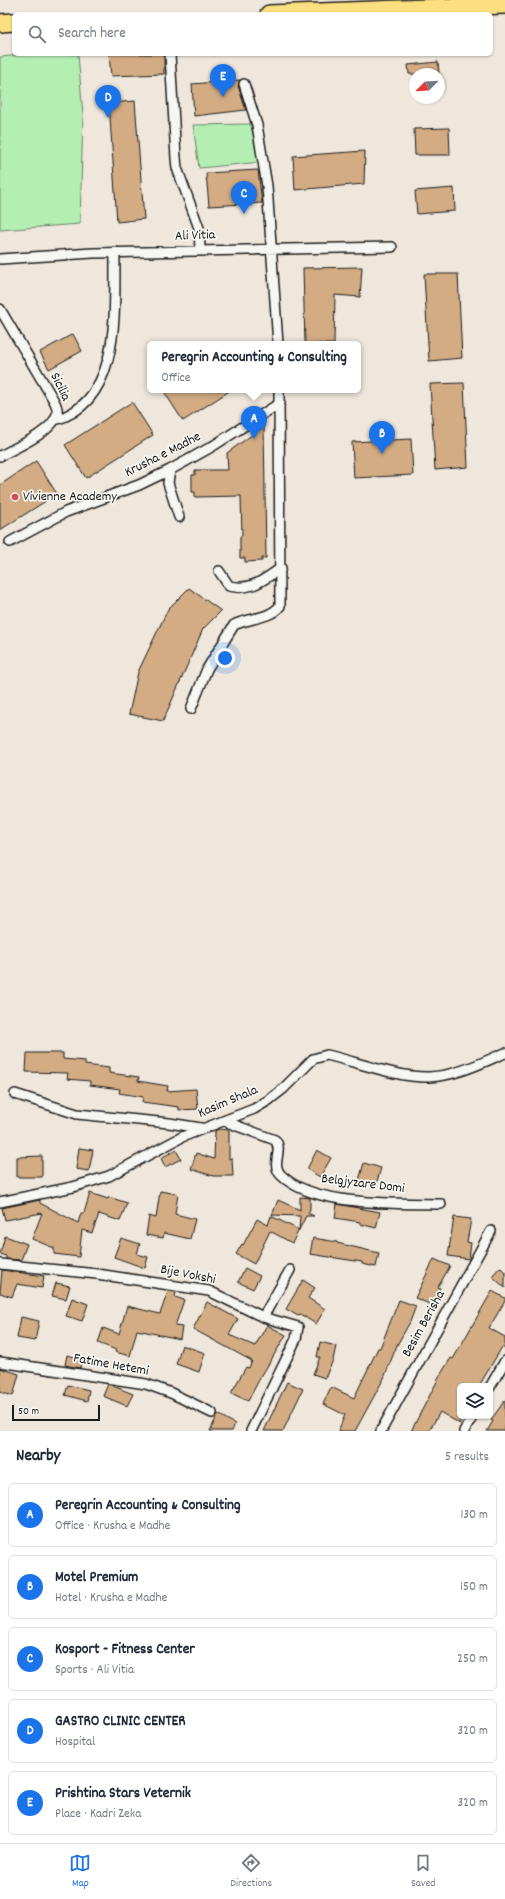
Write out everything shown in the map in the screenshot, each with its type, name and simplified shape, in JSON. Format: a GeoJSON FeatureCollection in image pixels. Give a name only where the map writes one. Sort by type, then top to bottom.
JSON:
{"type":"FeatureCollection","features":[{"type":"Feature","properties":{"kind":"highway"},"geometry":{"type":"LineString","coordinates":[[321,12],[505,5]]}},
{"type":"Feature","properties":{"kind":"highway"},"geometry":{"type":"LineString","coordinates":[[0,23],[12,22]]}},
{"type":"Feature","properties":{"kind":"street"},"geometry":{"type":"LineString","coordinates":[[170,56],[177,168],[199,228],[200,250]]}},
{"type":"Feature","properties":{"kind":"street"},"geometry":{"type":"LineString","coordinates":[[244,84],[257,125],[270,206],[271,248],[278,341]]}},
{"type":"Feature","properties":{"kind":"street","name":"Ali Vitia"},"geometry":{"type":"LineString","coordinates":[[0,259],[115,252],[392,246]]}},
{"type":"Feature","properties":{"kind":"street"},"geometry":{"type":"LineString","coordinates":[[55,420],[74,412],[86,402],[100,383],[107,366],[112,342],[115,252]]}},
{"type":"Feature","properties":{"kind":"street","name":"Sicilia"},"geometry":{"type":"LineString","coordinates":[[0,309],[57,406],[55,420],[45,430],[0,456]]}},
{"type":"Feature","properties":{"kind":"street"},"geometry":{"type":"LineString","coordinates":[[191,709],[207,669],[234,625],[268,615],[276,611],[280,606],[279,393]]}},
{"type":"Feature","properties":{"kind":"street","name":"Krusha e Madhe"},"geometry":{"type":"LineString","coordinates":[[10,542],[66,512],[139,485],[170,470],[213,446],[280,403]]}},
{"type":"Feature","properties":{"kind":"street"},"geometry":{"type":"LineString","coordinates":[[170,470],[168,483],[179,517]]}},
{"type":"Feature","properties":{"kind":"street"},"geometry":{"type":"LineString","coordinates":[[219,571],[229,586],[250,588],[281,568]]}},
{"type":"Feature","properties":{"kind":"street","name":"Kasim Shala"},"geometry":{"type":"LineString","coordinates":[[0,1202],[95,1181],[126,1168],[164,1146],[201,1128],[254,1109],[283,1089],[305,1065],[321,1056],[327,1055],[409,1075],[429,1077],[451,1073],[475,1066],[505,1053]]}},
{"type":"Feature","properties":{"kind":"street"},"geometry":{"type":"LineString","coordinates":[[15,1094],[77,1114],[169,1123],[201,1128]]}},
{"type":"Feature","properties":{"kind":"street","name":"Belgjyzare Domi"},"geometry":{"type":"LineString","coordinates":[[224,1121],[276,1140],[278,1146],[275,1163],[278,1170],[286,1179],[302,1188],[332,1197],[368,1202],[441,1204]]}},
{"type":"Feature","properties":{"kind":"street","name":"Besim Berisha"},"geometry":{"type":"LineString","coordinates":[[381,1431],[491,1231]]}},
{"type":"Feature","properties":{"kind":"street","name":"Bije Vokshi"},"geometry":{"type":"LineString","coordinates":[[0,1264],[97,1274],[209,1291],[263,1317],[298,1327],[296,1339],[288,1358],[251,1431]]}},
{"type":"Feature","properties":{"kind":"street"},"geometry":{"type":"LineString","coordinates":[[263,1317],[290,1270]]}},
{"type":"Feature","properties":{"kind":"street"},"geometry":{"type":"LineString","coordinates":[[492,1383],[505,1361]]}},
{"type":"Feature","properties":{"kind":"street","name":"Fatime Hetemi"},"geometry":{"type":"LineString","coordinates":[[0,1362],[146,1384],[171,1393],[212,1413]]}},
{"type":"Feature","properties":{"kind":"street"},"geometry":{"type":"LineString","coordinates":[[464,1431],[471,1419]]}},
{"type":"Feature","properties":{"kind":"green space"},"geometry":{"type":"Polygon","coordinates":[[[78,56],[83,115],[80,224],[0,230],[0,57],[78,56]]]}},
{"type":"Feature","properties":{"kind":"green space"},"geometry":{"type":"Polygon","coordinates":[[[250,124],[262,162],[199,168],[193,125],[250,124]]]}},
{"type":"Feature","properties":{"kind":"building"},"geometry":{"type":"Polygon","coordinates":[[[109,56],[164,56],[164,74],[111,76],[109,56]]]}},
{"type":"Feature","properties":{"kind":"building"},"geometry":{"type":"Polygon","coordinates":[[[438,62],[438,68],[409,68],[409,74],[408,65],[438,62]]]}},
{"type":"Feature","properties":{"kind":"building"},"geometry":{"type":"Polygon","coordinates":[[[240,80],[238,86],[246,110],[194,116],[192,84],[240,80]]]}},
{"type":"Feature","properties":{"kind":"building"},"geometry":{"type":"Polygon","coordinates":[[[135,101],[144,219],[117,222],[109,103],[135,101]]]}},
{"type":"Feature","properties":{"kind":"building"},"geometry":{"type":"Polygon","coordinates":[[[449,128],[450,155],[415,155],[414,129],[449,128]]]}},
{"type":"Feature","properties":{"kind":"building"},"geometry":{"type":"Polygon","coordinates":[[[365,151],[364,184],[295,190],[293,156],[365,151]]]}},
{"type":"Feature","properties":{"kind":"building"},"geometry":{"type":"Polygon","coordinates":[[[258,170],[262,203],[209,206],[206,173],[258,170]]]}},
{"type":"Feature","properties":{"kind":"building"},"geometry":{"type":"Polygon","coordinates":[[[454,188],[455,211],[417,214],[415,191],[454,188]]]}},
{"type":"Feature","properties":{"kind":"building"},"geometry":{"type":"Polygon","coordinates":[[[362,267],[360,297],[335,295],[334,341],[305,341],[303,268],[362,267]]]}},
{"type":"Feature","properties":{"kind":"building"},"geometry":{"type":"Polygon","coordinates":[[[424,274],[458,274],[462,358],[429,361],[424,274]]]}},
{"type":"Feature","properties":{"kind":"building"},"geometry":{"type":"Polygon","coordinates":[[[73,334],[82,351],[49,369],[40,352],[73,334]]]}},
{"type":"Feature","properties":{"kind":"building"},"geometry":{"type":"Polygon","coordinates":[[[464,383],[468,467],[435,470],[430,384],[464,383]]]}},
{"type":"Feature","properties":{"kind":"building"},"geometry":{"type":"Polygon","coordinates":[[[165,393],[226,393],[183,421],[165,393]]]}},
{"type":"Feature","properties":{"kind":"building"},"geometry":{"type":"Polygon","coordinates":[[[132,402],[153,435],[86,478],[65,445],[132,402]]]}},
{"type":"Feature","properties":{"kind":"building"},"geometry":{"type":"Polygon","coordinates":[[[264,426],[266,558],[262,558],[262,561],[245,562],[245,558],[240,558],[240,536],[242,536],[241,496],[195,497],[195,492],[192,492],[192,475],[195,475],[195,470],[228,470],[227,453],[264,426]]]}},
{"type":"Feature","properties":{"kind":"building"},"geometry":{"type":"Polygon","coordinates":[[[411,439],[413,475],[354,478],[352,442],[411,439]]]}},
{"type":"Feature","properties":{"kind":"building"},"geometry":{"type":"Polygon","coordinates":[[[36,461],[57,494],[0,530],[0,485],[36,461]]]}},
{"type":"Feature","properties":{"kind":"building"},"geometry":{"type":"Polygon","coordinates":[[[189,588],[221,611],[203,629],[163,721],[129,714],[138,672],[168,609],[189,588]]]}},
{"type":"Feature","properties":{"kind":"building"},"geometry":{"type":"Polygon","coordinates":[[[27,1053],[63,1053],[63,1059],[85,1061],[85,1065],[109,1068],[109,1073],[139,1077],[138,1081],[168,1086],[167,1091],[196,1089],[198,1109],[179,1110],[179,1107],[142,1102],[143,1097],[119,1093],[120,1089],[90,1085],[90,1081],[67,1079],[68,1073],[26,1072],[27,1053]]]}},
{"type":"Feature","properties":{"kind":"building"},"geometry":{"type":"Polygon","coordinates":[[[218,1129],[229,1130],[229,1159],[232,1158],[233,1176],[213,1176],[191,1169],[196,1153],[214,1159],[215,1131],[218,1129]]]}},
{"type":"Feature","properties":{"kind":"building"},"geometry":{"type":"Polygon","coordinates":[[[79,1148],[93,1150],[89,1171],[76,1169],[79,1148]]]}},
{"type":"Feature","properties":{"kind":"building"},"geometry":{"type":"Polygon","coordinates":[[[176,1150],[181,1159],[165,1167],[161,1158],[176,1150]]]}},
{"type":"Feature","properties":{"kind":"building"},"geometry":{"type":"Polygon","coordinates":[[[317,1150],[331,1158],[320,1177],[307,1169],[317,1150]]]}},
{"type":"Feature","properties":{"kind":"building"},"geometry":{"type":"Polygon","coordinates":[[[42,1156],[42,1177],[17,1177],[17,1157],[42,1156]]]}},
{"type":"Feature","properties":{"kind":"building"},"geometry":{"type":"Polygon","coordinates":[[[364,1163],[381,1168],[376,1185],[359,1180],[364,1163]]]}},
{"type":"Feature","properties":{"kind":"building"},"geometry":{"type":"Polygon","coordinates":[[[160,1191],[178,1194],[175,1214],[195,1219],[190,1239],[164,1233],[163,1238],[146,1235],[149,1216],[156,1218],[160,1191]]]}},
{"type":"Feature","properties":{"kind":"building"},"geometry":{"type":"Polygon","coordinates":[[[90,1193],[127,1203],[120,1221],[99,1214],[92,1233],[82,1230],[79,1257],[54,1254],[54,1248],[32,1239],[42,1213],[5,1220],[2,1208],[40,1200],[40,1203],[78,1223],[81,1213],[84,1213],[90,1193]]]}},
{"type":"Feature","properties":{"kind":"building"},"geometry":{"type":"Polygon","coordinates":[[[300,1197],[310,1198],[310,1209],[308,1213],[314,1216],[306,1216],[299,1230],[300,1216],[272,1215],[278,1200],[300,1210],[300,1197]]]}},
{"type":"Feature","properties":{"kind":"building"},"geometry":{"type":"Polygon","coordinates":[[[337,1204],[380,1212],[376,1228],[360,1224],[360,1222],[335,1218],[337,1204]]]}},
{"type":"Feature","properties":{"kind":"building"},"geometry":{"type":"Polygon","coordinates":[[[271,1216],[299,1230],[292,1243],[270,1231],[254,1264],[236,1254],[242,1244],[243,1245],[257,1219],[268,1225],[271,1216]]]}},
{"type":"Feature","properties":{"kind":"building"},"geometry":{"type":"Polygon","coordinates":[[[454,1217],[471,1219],[467,1242],[471,1243],[469,1259],[448,1256],[454,1217]]]}},
{"type":"Feature","properties":{"kind":"building"},"geometry":{"type":"Polygon","coordinates":[[[5,1236],[27,1244],[21,1260],[6,1259],[6,1256],[0,1254],[5,1236]]]}},
{"type":"Feature","properties":{"kind":"building"},"geometry":{"type":"Polygon","coordinates":[[[121,1238],[140,1244],[137,1254],[148,1257],[145,1268],[114,1257],[121,1238]]]}},
{"type":"Feature","properties":{"kind":"building"},"geometry":{"type":"Polygon","coordinates":[[[313,1238],[337,1242],[379,1253],[376,1267],[362,1264],[362,1262],[310,1254],[313,1238]]]}},
{"type":"Feature","properties":{"kind":"building"},"geometry":{"type":"Polygon","coordinates":[[[434,1259],[450,1266],[438,1287],[440,1288],[432,1305],[415,1298],[434,1259]]]}},
{"type":"Feature","properties":{"kind":"building"},"geometry":{"type":"Polygon","coordinates":[[[500,1267],[505,1272],[505,1288],[492,1276],[500,1267]]]}},
{"type":"Feature","properties":{"kind":"building"},"geometry":{"type":"Polygon","coordinates":[[[245,1268],[260,1276],[253,1289],[238,1282],[245,1268]]]}},
{"type":"Feature","properties":{"kind":"building"},"geometry":{"type":"Polygon","coordinates":[[[2,1270],[44,1276],[42,1288],[17,1284],[12,1297],[0,1293],[2,1270]]]}},
{"type":"Feature","properties":{"kind":"building"},"geometry":{"type":"Polygon","coordinates":[[[303,1280],[315,1288],[308,1298],[325,1309],[316,1324],[300,1314],[298,1316],[286,1309],[303,1280]]]}},
{"type":"Feature","properties":{"kind":"building"},"geometry":{"type":"Polygon","coordinates":[[[56,1283],[70,1286],[66,1299],[52,1296],[56,1283]]]}},
{"type":"Feature","properties":{"kind":"building"},"geometry":{"type":"Polygon","coordinates":[[[168,1291],[176,1292],[175,1297],[184,1300],[175,1326],[182,1327],[180,1339],[137,1330],[130,1356],[115,1352],[116,1350],[98,1343],[103,1328],[119,1334],[127,1306],[160,1314],[168,1291]]]}},
{"type":"Feature","properties":{"kind":"building"},"geometry":{"type":"Polygon","coordinates":[[[492,1291],[505,1298],[505,1301],[489,1328],[505,1337],[505,1349],[502,1347],[481,1383],[457,1383],[457,1419],[460,1419],[460,1424],[440,1412],[429,1431],[411,1431],[442,1372],[451,1358],[453,1359],[492,1291]]]}},
{"type":"Feature","properties":{"kind":"building"},"geometry":{"type":"Polygon","coordinates":[[[72,1298],[88,1304],[82,1321],[66,1316],[72,1298]]]}},
{"type":"Feature","properties":{"kind":"building"},"geometry":{"type":"Polygon","coordinates":[[[399,1300],[416,1306],[410,1322],[397,1345],[384,1378],[355,1431],[338,1431],[345,1415],[323,1404],[331,1387],[354,1398],[378,1348],[380,1348],[399,1300]]]}},
{"type":"Feature","properties":{"kind":"building"},"geometry":{"type":"Polygon","coordinates":[[[207,1302],[238,1319],[229,1335],[255,1346],[267,1325],[286,1335],[248,1401],[231,1393],[246,1367],[249,1368],[252,1361],[193,1329],[207,1302]]]}},
{"type":"Feature","properties":{"kind":"building"},"geometry":{"type":"Polygon","coordinates":[[[21,1317],[39,1321],[35,1341],[17,1338],[21,1317]]]}},
{"type":"Feature","properties":{"kind":"building"},"geometry":{"type":"Polygon","coordinates":[[[320,1342],[336,1346],[333,1360],[325,1378],[313,1374],[320,1357],[317,1357],[320,1342]]]}},
{"type":"Feature","properties":{"kind":"building"},"geometry":{"type":"Polygon","coordinates":[[[182,1345],[205,1353],[199,1372],[176,1364],[182,1345]]]}},
{"type":"Feature","properties":{"kind":"building"},"geometry":{"type":"Polygon","coordinates":[[[67,1355],[82,1359],[80,1368],[65,1365],[67,1355]]]}},
{"type":"Feature","properties":{"kind":"building"},"geometry":{"type":"Polygon","coordinates":[[[0,1368],[19,1374],[13,1396],[0,1392],[0,1368]]]}},
{"type":"Feature","properties":{"kind":"building"},"geometry":{"type":"Polygon","coordinates":[[[287,1382],[303,1389],[283,1431],[264,1431],[287,1382]]]}},
{"type":"Feature","properties":{"kind":"building"},"geometry":{"type":"Polygon","coordinates":[[[108,1384],[133,1394],[127,1406],[103,1396],[108,1384]]]}},
{"type":"Feature","properties":{"kind":"building"},"geometry":{"type":"Polygon","coordinates":[[[68,1385],[89,1390],[87,1401],[65,1395],[68,1385]]]}},
{"type":"Feature","properties":{"kind":"building"},"geometry":{"type":"Polygon","coordinates":[[[505,1400],[505,1431],[487,1431],[493,1421],[491,1420],[505,1400]]]}},
{"type":"Feature","properties":{"kind":"building"},"geometry":{"type":"Polygon","coordinates":[[[218,1414],[235,1424],[232,1431],[210,1431],[218,1414]]]}},
{"type":"Feature","properties":{"kind":"place","name":"Prishtina Stars Veternik"},"geometry":{"type":"Point","coordinates":[223,97]}},
{"type":"Feature","properties":{"kind":"place","name":"GASTRO CLINIC CENTER"},"geometry":{"type":"Point","coordinates":[108,118]}},
{"type":"Feature","properties":{"kind":"place","name":"Kosport - Fitness Center"},"geometry":{"type":"Point","coordinates":[244,214]}},
{"type":"Feature","properties":{"kind":"place","name":"Peregrin Accounting & Consulting"},"geometry":{"type":"Point","coordinates":[254,439]}},
{"type":"Feature","properties":{"kind":"place","name":"Motel Premium"},"geometry":{"type":"Point","coordinates":[382,454]}},
{"type":"Feature","properties":{"kind":"place","name":"Vivienne Academy"},"geometry":{"type":"Point","coordinates":[15,497]}}]}
